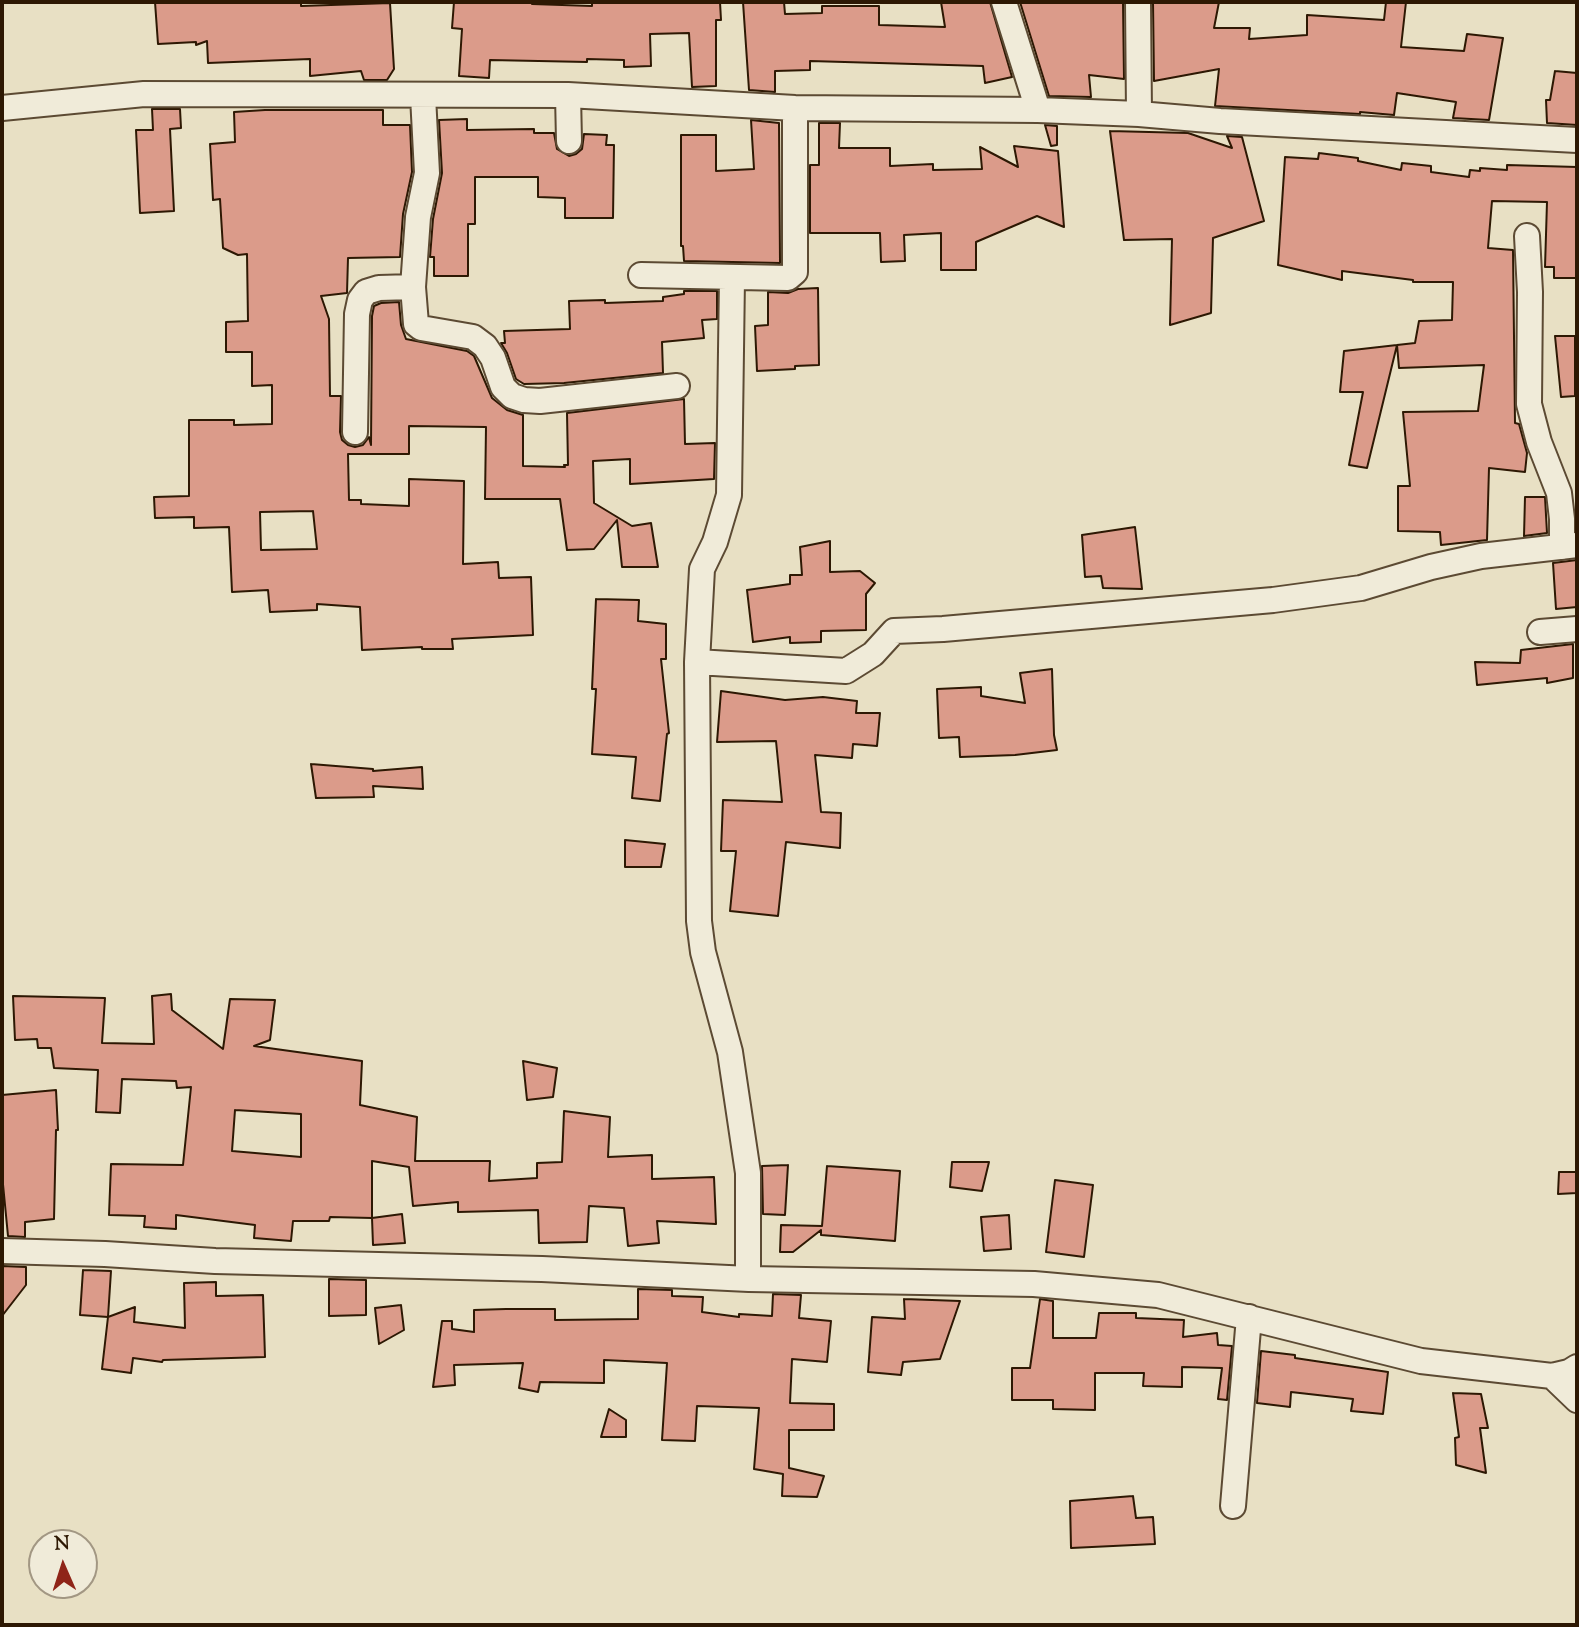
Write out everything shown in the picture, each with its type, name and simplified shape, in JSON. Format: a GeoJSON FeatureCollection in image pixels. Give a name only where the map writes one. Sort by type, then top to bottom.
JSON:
{"type":"FeatureCollection","features":[{"type":"Feature","properties":{"kind":"street"},"geometry":{"type":"LineString","coordinates":[[1004,2],[1038,110]]}},
{"type":"Feature","properties":{"kind":"street"},"geometry":{"type":"LineString","coordinates":[[1138,2],[1139,114]]}},
{"type":"Feature","properties":{"kind":"street"},"geometry":{"type":"LineString","coordinates":[[2,108],[144,94],[568,95],[795,108],[1038,110],[1139,114],[1220,121],[1577,140]]}},
{"type":"Feature","properties":{"kind":"street"},"geometry":{"type":"LineString","coordinates":[[568,95],[569,141]]}},
{"type":"Feature","properties":{"kind":"street"},"geometry":{"type":"LineString","coordinates":[[423,96],[426,173],[418,217],[413,288],[416,324],[421,328],[473,337],[485,345],[493,358],[503,387],[512,396],[524,400],[540,401],[677,386]]}},
{"type":"Feature","properties":{"kind":"street"},"geometry":{"type":"LineString","coordinates":[[641,275],[788,278],[794,272],[795,108]]}},
{"type":"Feature","properties":{"kind":"street"},"geometry":{"type":"LineString","coordinates":[[697,662],[846,671],[873,654],[894,631],[1273,600],[1361,588],[1431,567],[1481,556],[1569,546],[1559,493],[1539,442],[1529,404],[1530,292],[1527,236]]}},
{"type":"Feature","properties":{"kind":"street"},"geometry":{"type":"LineString","coordinates":[[732,278],[729,495],[715,542],[702,569],[697,662],[699,921],[704,952],[730,1052],[748,1173],[748,1279]]}},
{"type":"Feature","properties":{"kind":"street"},"geometry":{"type":"LineString","coordinates":[[355,432],[357,314],[360,299],[366,292],[379,288],[413,288]]}},
{"type":"Feature","properties":{"kind":"street"},"geometry":{"type":"LineString","coordinates":[[1540,632],[1577,629]]}},
{"type":"Feature","properties":{"kind":"street"},"geometry":{"type":"LineString","coordinates":[[2,1251],[215,1261],[529,1269],[748,1279],[932,1280],[1094,1288],[1158,1295],[1421,1361],[1552,1376],[1577,1367]]}},
{"type":"Feature","properties":{"kind":"street"},"geometry":{"type":"LineString","coordinates":[[1233,1506],[1249,1317]]}},
{"type":"Feature","properties":{"kind":"street"},"geometry":{"type":"LineString","coordinates":[[1552,1376],[1577,1400]]}},
{"type":"Feature","properties":{"kind":"building"},"geometry":{"type":"Polygon","coordinates":[[[155,2],[301,2],[301,6],[390,3],[394,69],[387,80],[364,80],[361,71],[310,76],[310,59],[208,63],[207,41],[196,45],[196,42],[158,44],[155,2]]]}},
{"type":"Feature","properties":{"kind":"building"},"geometry":{"type":"Polygon","coordinates":[[[454,2],[532,2],[592,6],[592,2],[720,2],[721,20],[716,20],[716,86],[692,87],[689,33],[650,34],[651,66],[624,67],[624,60],[490,60],[489,78],[459,76],[462,29],[452,28],[454,2]]]}},
{"type":"Feature","properties":{"kind":"building"},"geometry":{"type":"Polygon","coordinates":[[[743,2],[784,2],[785,14],[822,13],[822,6],[879,6],[879,25],[945,27],[941,2],[990,2],[1012,77],[985,83],[983,66],[810,61],[810,70],[775,71],[775,92],[749,90],[743,2]]]}},
{"type":"Feature","properties":{"kind":"building"},"geometry":{"type":"Polygon","coordinates":[[[1020,2],[1123,2],[1124,79],[1089,75],[1091,97],[1049,96],[1020,2]]]}},
{"type":"Feature","properties":{"kind":"building"},"geometry":{"type":"Polygon","coordinates":[[[1153,2],[1219,2],[1214,28],[1250,28],[1249,39],[1307,35],[1307,15],[1384,20],[1386,2],[1406,2],[1401,47],[1464,51],[1467,34],[1503,38],[1489,120],[1453,118],[1456,102],[1397,93],[1394,115],[1215,106],[1219,69],[1154,81],[1153,2]]]}},
{"type":"Feature","properties":{"kind":"building"},"geometry":{"type":"Polygon","coordinates":[[[1555,71],[1577,73],[1577,125],[1547,123],[1546,100],[1550,100],[1555,71]]]}},
{"type":"Feature","properties":{"kind":"building"},"geometry":{"type":"Polygon","coordinates":[[[152,109],[180,109],[181,128],[170,129],[174,211],[140,213],[136,130],[153,130],[152,109]]]}},
{"type":"Feature","properties":{"kind":"building"},"geometry":{"type":"Polygon","coordinates":[[[383,110],[383,125],[410,125],[412,172],[403,214],[400,257],[348,258],[347,293],[321,296],[329,319],[330,396],[341,396],[342,440],[355,447],[363,445],[369,437],[371,445],[372,316],[374,306],[381,303],[399,302],[401,325],[406,339],[467,351],[474,356],[492,398],[507,410],[523,415],[523,466],[568,465],[567,413],[684,399],[685,444],[715,443],[714,479],[630,484],[630,459],[593,461],[594,503],[632,526],[651,523],[658,567],[622,567],[617,520],[594,549],[567,550],[560,499],[485,499],[486,427],[409,426],[409,454],[348,454],[349,500],[361,500],[361,504],[409,506],[409,479],[464,481],[463,564],[498,562],[499,578],[531,577],[533,635],[452,639],[453,649],[422,647],[362,650],[360,607],[317,604],[317,610],[270,612],[268,590],[232,592],[229,527],[194,528],[194,517],[155,518],[154,497],[189,496],[189,420],[234,420],[234,425],[272,424],[272,385],[252,386],[252,352],[226,352],[226,322],[248,321],[247,254],[238,255],[223,248],[220,199],[213,200],[210,144],[235,142],[234,112],[383,110]],[[313,511],[260,512],[261,550],[317,549],[313,511]]]}},
{"type":"Feature","properties":{"kind":"building"},"geometry":{"type":"Polygon","coordinates":[[[467,119],[467,130],[534,129],[534,133],[554,133],[557,149],[569,156],[582,149],[584,134],[607,135],[606,145],[614,145],[613,218],[565,218],[565,198],[538,197],[538,177],[475,177],[475,224],[468,224],[468,276],[434,276],[434,257],[430,257],[433,219],[442,173],[439,120],[467,119]]]}},
{"type":"Feature","properties":{"kind":"building"},"geometry":{"type":"Polygon","coordinates":[[[751,120],[779,123],[780,263],[684,261],[681,246],[681,135],[716,135],[716,171],[754,169],[751,120]]]}},
{"type":"Feature","properties":{"kind":"building"},"geometry":{"type":"Polygon","coordinates":[[[819,123],[840,123],[839,148],[890,148],[890,166],[933,164],[933,170],[982,169],[980,147],[1018,167],[1014,146],[1058,151],[1064,227],[1037,216],[976,242],[976,270],[941,270],[941,233],[904,235],[905,261],[881,262],[880,233],[810,233],[810,165],[819,165],[819,123]]]}},
{"type":"Feature","properties":{"kind":"building"},"geometry":{"type":"Polygon","coordinates":[[[1045,125],[1057,126],[1057,145],[1051,146],[1045,125]]]}},
{"type":"Feature","properties":{"kind":"building"},"geometry":{"type":"Polygon","coordinates":[[[1110,131],[1188,133],[1232,148],[1227,136],[1242,137],[1264,221],[1213,238],[1211,313],[1170,325],[1172,239],[1124,240],[1110,131]]]}},
{"type":"Feature","properties":{"kind":"building"},"geometry":{"type":"Polygon","coordinates":[[[1319,153],[1358,158],[1358,161],[1401,170],[1402,163],[1431,166],[1431,172],[1469,177],[1470,170],[1507,170],[1507,165],[1577,167],[1577,278],[1554,278],[1554,267],[1545,267],[1547,202],[1492,201],[1488,248],[1513,250],[1515,423],[1519,424],[1527,453],[1525,472],[1489,468],[1487,540],[1441,545],[1440,532],[1398,531],[1398,486],[1410,486],[1403,412],[1478,411],[1484,365],[1399,368],[1397,345],[1415,343],[1419,321],[1452,320],[1453,282],[1413,282],[1342,271],[1342,280],[1278,265],[1285,157],[1318,159],[1319,153]]]}},
{"type":"Feature","properties":{"kind":"building"},"geometry":{"type":"Polygon","coordinates":[[[818,288],[819,365],[757,371],[755,326],[768,325],[768,292],[788,293],[798,289],[818,288]]]}},
{"type":"Feature","properties":{"kind":"building"},"geometry":{"type":"Polygon","coordinates":[[[684,291],[717,291],[717,319],[702,320],[704,338],[662,342],[663,373],[564,383],[524,384],[516,379],[501,343],[505,343],[504,331],[570,329],[569,301],[663,301],[663,297],[684,294],[684,291]]]}},
{"type":"Feature","properties":{"kind":"building"},"geometry":{"type":"Polygon","coordinates":[[[1555,336],[1575,336],[1575,396],[1561,397],[1555,336]]]}},
{"type":"Feature","properties":{"kind":"building"},"geometry":{"type":"Polygon","coordinates":[[[1397,345],[1367,468],[1349,465],[1363,392],[1340,392],[1344,351],[1397,345]]]}},
{"type":"Feature","properties":{"kind":"building"},"geometry":{"type":"Polygon","coordinates":[[[1525,497],[1545,497],[1547,533],[1524,536],[1525,497]]]}},
{"type":"Feature","properties":{"kind":"building"},"geometry":{"type":"Polygon","coordinates":[[[1135,527],[1142,589],[1103,588],[1101,576],[1085,577],[1082,535],[1135,527]]]}},
{"type":"Feature","properties":{"kind":"building"},"geometry":{"type":"Polygon","coordinates":[[[830,541],[830,572],[860,571],[875,583],[866,594],[866,630],[821,631],[821,642],[790,643],[790,637],[753,642],[747,590],[790,584],[790,575],[802,575],[800,547],[830,541]]]}},
{"type":"Feature","properties":{"kind":"building"},"geometry":{"type":"Polygon","coordinates":[[[1577,560],[1577,607],[1556,609],[1553,563],[1577,560]]]}},
{"type":"Feature","properties":{"kind":"building"},"geometry":{"type":"Polygon","coordinates":[[[596,599],[639,600],[638,621],[666,624],[666,659],[661,659],[669,733],[660,801],[632,798],[636,757],[592,754],[596,689],[592,689],[596,599]]]}},
{"type":"Feature","properties":{"kind":"building"},"geometry":{"type":"Polygon","coordinates":[[[1573,644],[1573,678],[1547,683],[1547,678],[1477,685],[1475,662],[1520,663],[1521,650],[1573,644]]]}},
{"type":"Feature","properties":{"kind":"building"},"geometry":{"type":"Polygon","coordinates":[[[1052,669],[1057,750],[960,757],[959,737],[939,738],[937,689],[981,687],[981,696],[1025,703],[1020,673],[1052,669]]]}},
{"type":"Feature","properties":{"kind":"building"},"geometry":{"type":"Polygon","coordinates":[[[721,691],[785,700],[823,697],[857,701],[856,713],[880,713],[877,746],[853,744],[852,758],[815,755],[821,812],[841,813],[840,848],[786,842],[778,916],[730,911],[736,851],[721,851],[723,800],[782,802],[776,741],[717,742],[721,691]]]}},
{"type":"Feature","properties":{"kind":"building"},"geometry":{"type":"Polygon","coordinates":[[[311,764],[373,771],[422,767],[423,789],[373,786],[374,797],[316,798],[311,764]]]}},
{"type":"Feature","properties":{"kind":"building"},"geometry":{"type":"Polygon","coordinates":[[[625,840],[665,844],[661,867],[625,867],[625,840]]]}},
{"type":"Feature","properties":{"kind":"building"},"geometry":{"type":"Polygon","coordinates":[[[171,994],[172,1010],[223,1049],[230,999],[275,1000],[270,1040],[254,1046],[362,1061],[360,1105],[417,1117],[415,1161],[490,1161],[489,1181],[537,1178],[537,1163],[562,1162],[564,1111],[610,1117],[608,1157],[652,1155],[652,1179],[714,1177],[716,1224],[657,1221],[659,1243],[628,1246],[624,1208],[589,1206],[587,1242],[539,1243],[538,1210],[458,1212],[458,1202],[413,1206],[409,1167],[372,1161],[372,1218],[330,1217],[329,1221],[293,1221],[291,1241],[254,1238],[255,1225],[176,1215],[176,1229],[144,1227],[145,1216],[109,1215],[111,1164],[183,1165],[191,1087],[177,1088],[176,1081],[122,1079],[120,1113],[96,1112],[98,1070],[54,1068],[51,1048],[38,1048],[37,1039],[15,1040],[13,996],[105,998],[102,1043],[154,1044],[152,996],[171,994]],[[235,1110],[232,1151],[301,1157],[301,1114],[235,1110]]]}},
{"type":"Feature","properties":{"kind":"building"},"geometry":{"type":"Polygon","coordinates":[[[523,1061],[557,1068],[553,1097],[527,1100],[523,1061]]]}},
{"type":"Feature","properties":{"kind":"building"},"geometry":{"type":"Polygon","coordinates":[[[56,1090],[58,1130],[54,1219],[25,1222],[25,1237],[8,1236],[2,1174],[2,1095],[56,1090]]]}},
{"type":"Feature","properties":{"kind":"building"},"geometry":{"type":"Polygon","coordinates":[[[952,1162],[989,1162],[982,1191],[950,1187],[952,1162]]]}},
{"type":"Feature","properties":{"kind":"building"},"geometry":{"type":"Polygon","coordinates":[[[788,1165],[785,1215],[763,1214],[762,1166],[788,1165]]]}},
{"type":"Feature","properties":{"kind":"building"},"geometry":{"type":"Polygon","coordinates":[[[827,1166],[900,1171],[895,1241],[821,1235],[821,1230],[793,1252],[780,1252],[781,1225],[822,1226],[827,1166]]]}},
{"type":"Feature","properties":{"kind":"building"},"geometry":{"type":"Polygon","coordinates":[[[1559,1172],[1577,1172],[1577,1193],[1558,1194],[1559,1172]]]}},
{"type":"Feature","properties":{"kind":"building"},"geometry":{"type":"Polygon","coordinates":[[[1055,1180],[1093,1185],[1084,1257],[1046,1252],[1055,1180]]]}},
{"type":"Feature","properties":{"kind":"building"},"geometry":{"type":"Polygon","coordinates":[[[402,1214],[405,1243],[373,1245],[372,1218],[402,1214]]]}},
{"type":"Feature","properties":{"kind":"building"},"geometry":{"type":"Polygon","coordinates":[[[1009,1215],[1011,1249],[984,1251],[981,1217],[1009,1215]]]}},
{"type":"Feature","properties":{"kind":"building"},"geometry":{"type":"Polygon","coordinates":[[[2,1266],[26,1267],[26,1285],[2,1316],[2,1266]]]}},
{"type":"Feature","properties":{"kind":"building"},"geometry":{"type":"Polygon","coordinates":[[[83,1270],[111,1271],[108,1317],[80,1315],[83,1270]]]}},
{"type":"Feature","properties":{"kind":"building"},"geometry":{"type":"Polygon","coordinates":[[[329,1279],[366,1280],[366,1315],[329,1316],[329,1279]]]}},
{"type":"Feature","properties":{"kind":"building"},"geometry":{"type":"Polygon","coordinates":[[[216,1282],[216,1296],[263,1295],[265,1357],[162,1362],[133,1358],[131,1373],[102,1369],[108,1317],[135,1307],[134,1322],[185,1328],[184,1283],[216,1282]]]}},
{"type":"Feature","properties":{"kind":"building"},"geometry":{"type":"Polygon","coordinates":[[[638,1289],[672,1290],[672,1296],[703,1297],[702,1312],[739,1317],[739,1314],[772,1316],[773,1294],[801,1295],[799,1318],[831,1321],[827,1362],[792,1359],[790,1403],[834,1404],[834,1430],[789,1430],[789,1468],[824,1476],[817,1497],[782,1496],[783,1474],[754,1469],[759,1408],[697,1406],[695,1441],[662,1440],[667,1363],[604,1360],[604,1383],[540,1382],[538,1392],[519,1388],[523,1363],[454,1365],[455,1385],[433,1387],[442,1321],[452,1321],[452,1329],[474,1332],[474,1310],[506,1309],[555,1309],[555,1320],[638,1319],[638,1289]]]}},
{"type":"Feature","properties":{"kind":"building"},"geometry":{"type":"Polygon","coordinates":[[[904,1299],[960,1301],[940,1359],[903,1362],[901,1375],[868,1372],[872,1317],[905,1319],[904,1299]]]}},
{"type":"Feature","properties":{"kind":"building"},"geometry":{"type":"Polygon","coordinates":[[[1040,1299],[1053,1301],[1053,1338],[1096,1338],[1099,1313],[1136,1313],[1136,1318],[1184,1320],[1183,1337],[1217,1333],[1218,1345],[1232,1346],[1227,1400],[1218,1399],[1222,1368],[1182,1367],[1182,1387],[1143,1386],[1144,1373],[1095,1373],[1095,1410],[1053,1409],[1053,1400],[1012,1400],[1012,1368],[1030,1368],[1040,1299]]]}},
{"type":"Feature","properties":{"kind":"building"},"geometry":{"type":"Polygon","coordinates":[[[401,1305],[404,1330],[379,1344],[375,1308],[401,1305]]]}},
{"type":"Feature","properties":{"kind":"building"},"geometry":{"type":"Polygon","coordinates":[[[1261,1351],[1388,1372],[1383,1414],[1351,1411],[1353,1399],[1291,1392],[1290,1407],[1257,1403],[1261,1351]]]}},
{"type":"Feature","properties":{"kind":"building"},"geometry":{"type":"Polygon","coordinates":[[[1453,1393],[1481,1394],[1488,1428],[1480,1428],[1486,1473],[1456,1465],[1455,1438],[1459,1437],[1453,1393]]]}},
{"type":"Feature","properties":{"kind":"building"},"geometry":{"type":"Polygon","coordinates":[[[609,1409],[626,1420],[626,1437],[601,1437],[609,1409]]]}},
{"type":"Feature","properties":{"kind":"building"},"geometry":{"type":"Polygon","coordinates":[[[1133,1496],[1136,1518],[1153,1517],[1155,1544],[1071,1548],[1070,1501],[1133,1496]]]}}]}
